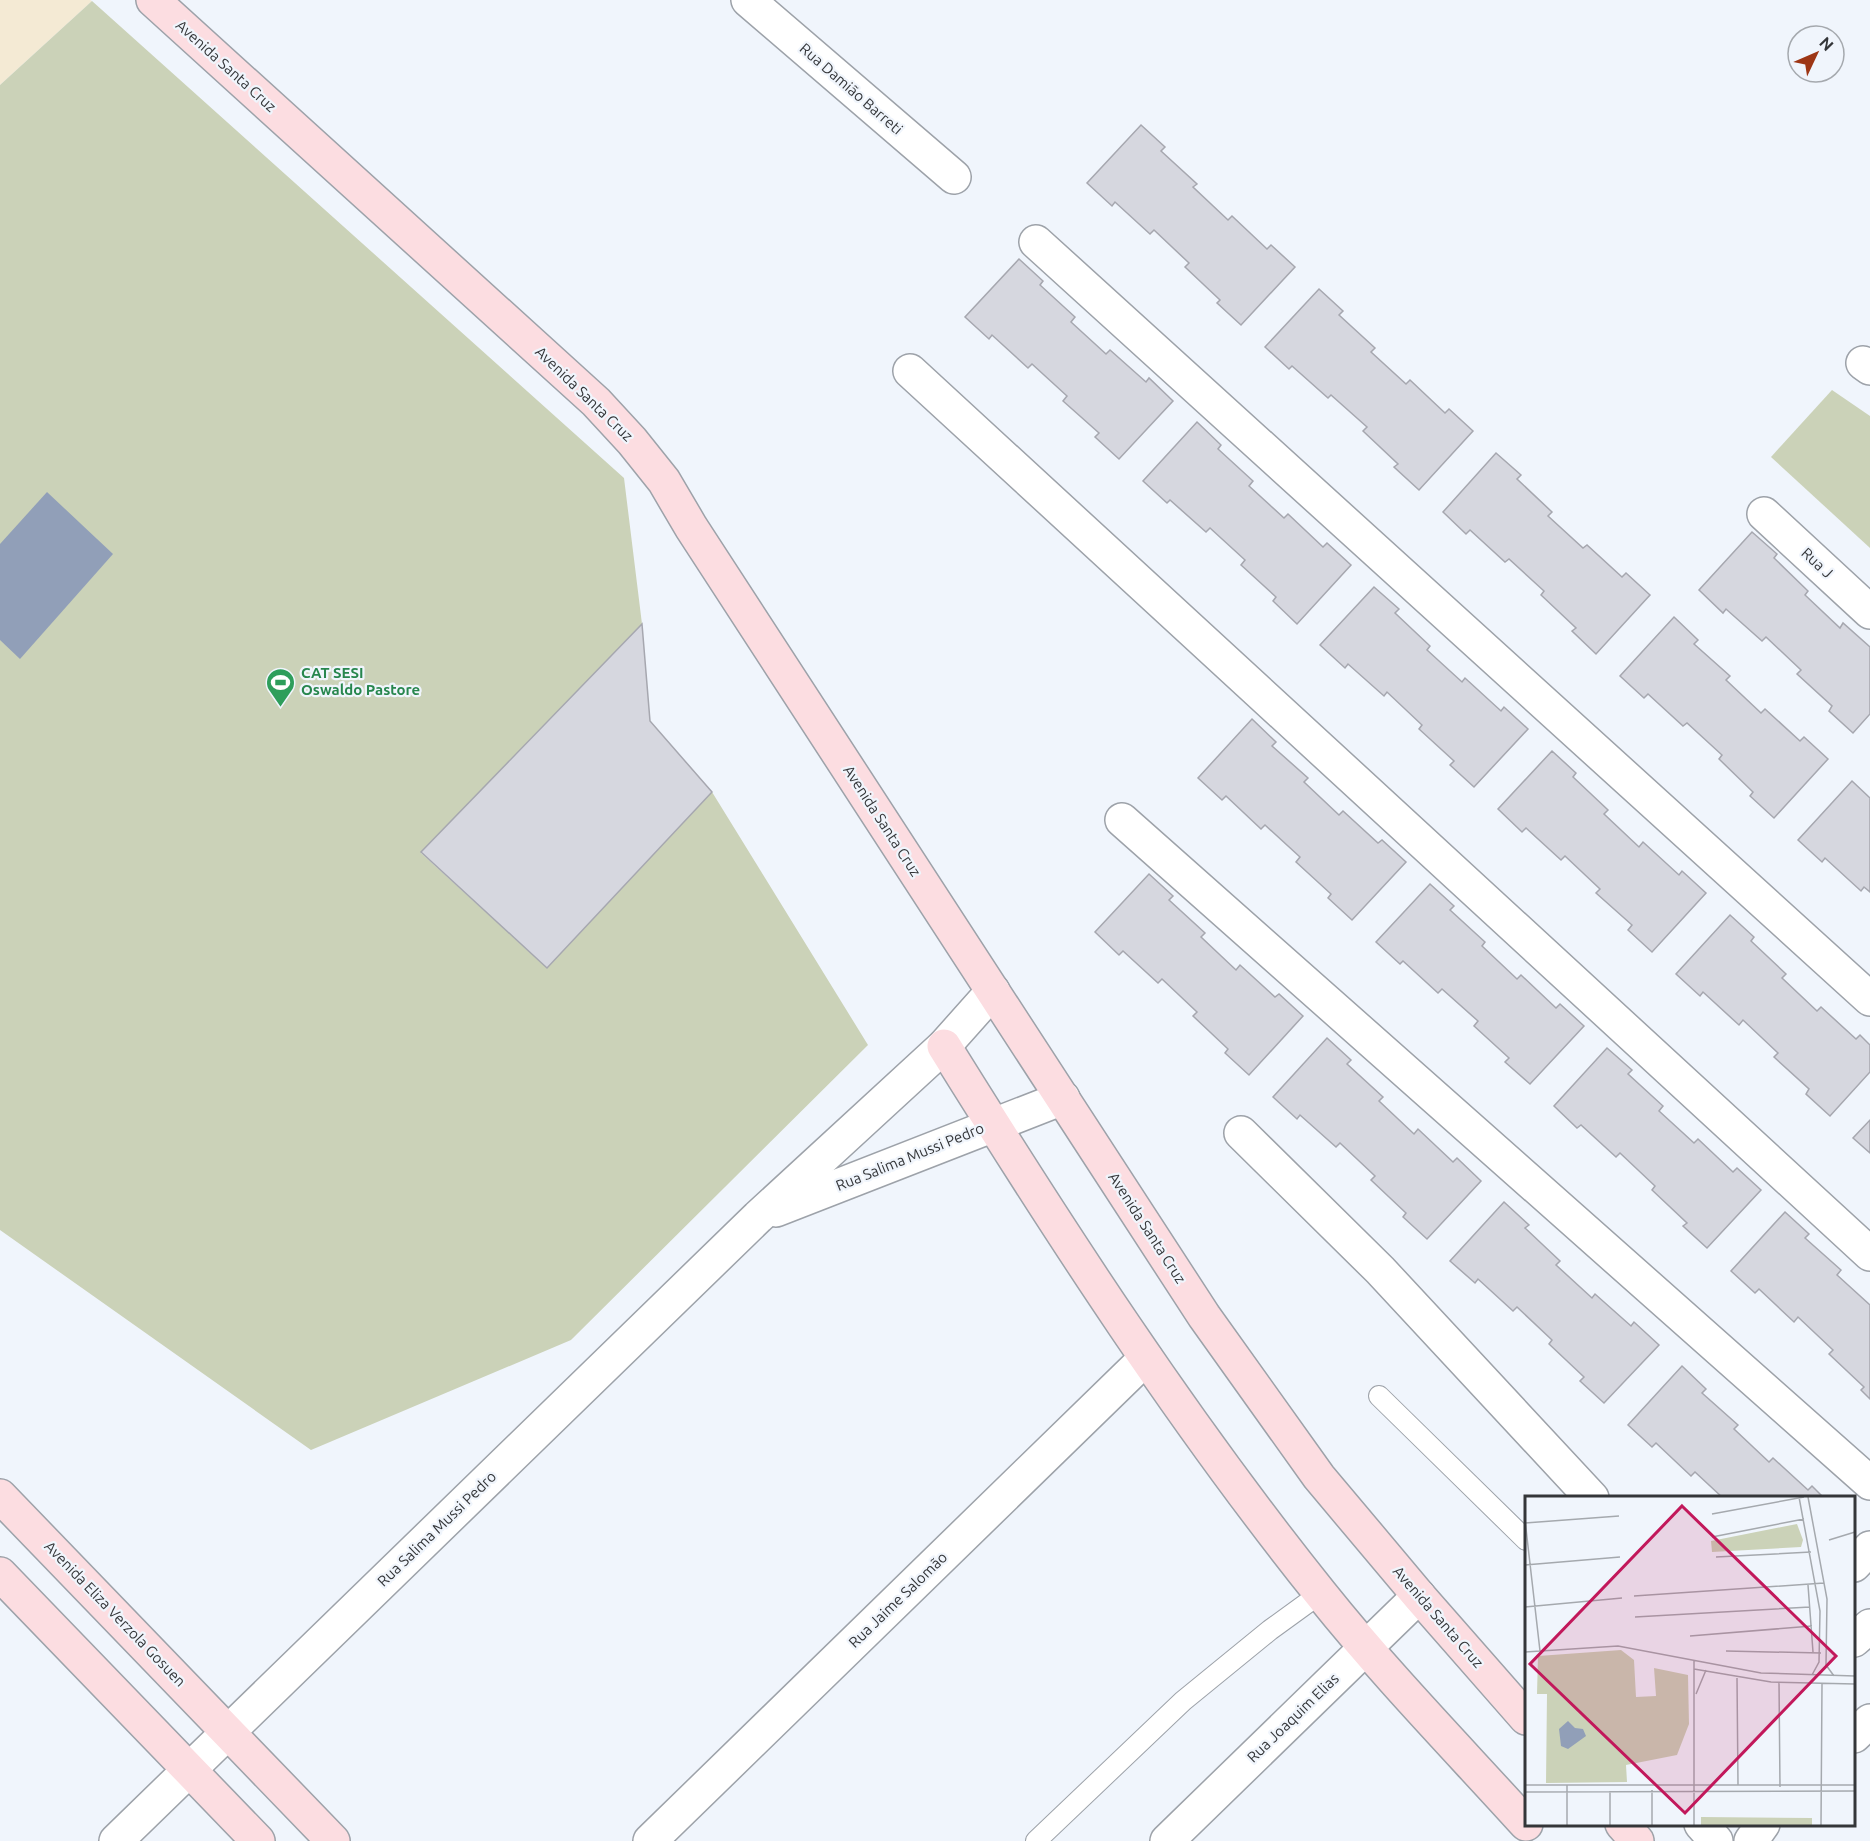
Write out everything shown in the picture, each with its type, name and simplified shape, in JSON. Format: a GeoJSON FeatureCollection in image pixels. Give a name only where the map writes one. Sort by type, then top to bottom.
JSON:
{"type":"FeatureCollection","features":[{"type":"Feature","properties":{"kind":"street","name":"Avenida Santa Cruz"},"geometry":{"type":"LineString","coordinates":[[153,0],[596,402],[632,441],[664,481],[1204,1316],[1312,1468],[1419,1596],[1525,1716]]}},
{"type":"Feature","properties":{"kind":"street","name":"Rua Damião Barreti"},"geometry":{"type":"LineString","coordinates":[[748,0],[954,177]]}},
{"type":"Feature","properties":{"kind":"street"},"geometry":{"type":"LineString","coordinates":[[1036,242],[1870,999]]}},
{"type":"Feature","properties":{"kind":"street"},"geometry":{"type":"LineString","coordinates":[[910,371],[1870,1254]]}},
{"type":"Feature","properties":{"kind":"street","name":"Rua J"},"geometry":{"type":"LineString","coordinates":[[1764,514],[1870,612]]}},
{"type":"Feature","properties":{"kind":"street"},"geometry":{"type":"LineString","coordinates":[[1122,820],[1870,1483]]}},
{"type":"Feature","properties":{"kind":"street","name":"Rua Salima Mussi Pedro"},"geometry":{"type":"LineString","coordinates":[[116,1841],[758,1217],[944,1046],[993,991]]}},
{"type":"Feature","properties":{"kind":"street"},"geometry":{"type":"LineString","coordinates":[[944,1046],[992,1124],[1146,1358],[1259,1515],[1365,1648],[1525,1822]]}},
{"type":"Feature","properties":{"kind":"street","name":"Rua Salima Mussi Pedro"},"geometry":{"type":"LineString","coordinates":[[758,1217],[1063,1098]]}},
{"type":"Feature","properties":{"kind":"street"},"geometry":{"type":"LineString","coordinates":[[1241,1133],[1380,1270],[1591,1496]]}},
{"type":"Feature","properties":{"kind":"street","name":"Rua Jaime Salomão"},"geometry":{"type":"LineString","coordinates":[[650,1841],[1146,1358]]}},
{"type":"Feature","properties":{"kind":"street","name":"Avenida Eliza Verzola Gosuen"},"geometry":{"type":"LineString","coordinates":[[0,1496],[333,1841]]}},
{"type":"Feature","properties":{"kind":"street"},"geometry":{"type":"LineString","coordinates":[[1855,1564],[1870,1548]]}},
{"type":"Feature","properties":{"kind":"street"},"geometry":{"type":"LineString","coordinates":[[0,1574],[258,1841]]}},
{"type":"Feature","properties":{"kind":"street","name":"Rua Joaquim Elias"},"geometry":{"type":"LineString","coordinates":[[1167,1841],[1419,1596]]}},
{"type":"Feature","properties":{"kind":"street"},"geometry":{"type":"LineString","coordinates":[[1855,1640],[1870,1626]]}},
{"type":"Feature","properties":{"kind":"street"},"geometry":{"type":"LineString","coordinates":[[1855,1735],[1870,1721]]}},
{"type":"Feature","properties":{"kind":"street"},"geometry":{"type":"LineString","coordinates":[[1529,1826],[1542,1841]]}},
{"type":"Feature","properties":{"kind":"street"},"geometry":{"type":"LineString","coordinates":[[1624,1826],[1637,1841]]}},
{"type":"Feature","properties":{"kind":"street"},"geometry":{"type":"LineString","coordinates":[[1703,1826],[1716,1841]]}},
{"type":"Feature","properties":{"kind":"street"},"geometry":{"type":"LineString","coordinates":[[1752,1841],[1762,1826]]}},
{"type":"Feature","properties":{"kind":"lane"},"geometry":{"type":"LineString","coordinates":[[1379,1396],[1525,1538]]}},
{"type":"Feature","properties":{"kind":"lane"},"geometry":{"type":"LineString","coordinates":[[1036,1841],[1183,1701],[1270,1630],[1321,1593]]}},
{"type":"Feature","properties":{"kind":"shaded area"},"geometry":{"type":"Polygon","coordinates":[[[0,0],[90,0],[92,1],[0,85],[0,0]]]}},
{"type":"Feature","properties":{"kind":"green space","name":"CAT SESI Oswaldo Pastore"},"geometry":{"type":"Polygon","coordinates":[[[92,1],[624,478],[642,624],[421,853],[547,968],[712,792],[868,1045],[571,1340],[311,1450],[0,1230],[0,85],[92,1]]]}},
{"type":"Feature","properties":{"kind":"green space"},"geometry":{"type":"Polygon","coordinates":[[[1832,390],[1870,416],[1870,548],[1771,457],[1832,390]]]}},
{"type":"Feature","properties":{"kind":"water"},"geometry":{"type":"Polygon","coordinates":[[[47,492],[113,554],[20,659],[0,640],[0,544],[47,492]]]}},
{"type":"Feature","properties":{"kind":"building"},"geometry":{"type":"Polygon","coordinates":[[[1141,125],[1165,147],[1161,151],[1197,184],[1193,187],[1228,220],[1232,216],[1267,249],[1271,245],[1295,267],[1241,325],[1217,303],[1220,300],[1185,267],[1189,263],[1154,230],[1150,234],[1115,202],[1112,206],[1087,183],[1141,125]]]}},
{"type":"Feature","properties":{"kind":"building"},"geometry":{"type":"Polygon","coordinates":[[[1019,259],[1043,281],[1040,285],[1075,317],[1071,322],[1106,354],[1110,350],[1146,382],[1149,378],[1173,401],[1119,459],[1095,437],[1099,433],[1063,401],[1067,396],[1032,364],[1028,368],[992,335],[989,339],[965,317],[1019,259]]]}},
{"type":"Feature","properties":{"kind":"building"},"geometry":{"type":"Polygon","coordinates":[[[1319,289],[1343,311],[1339,315],[1375,348],[1371,352],[1406,384],[1410,380],[1445,413],[1449,409],[1473,431],[1419,490],[1394,467],[1398,464],[1363,431],[1367,427],[1331,395],[1328,398],[1292,366],[1289,369],[1265,347],[1319,289]]]}},
{"type":"Feature","properties":{"kind":"building"},"geometry":{"type":"Polygon","coordinates":[[[1197,422],[1221,445],[1218,449],[1253,481],[1249,486],[1284,518],[1288,514],[1323,547],[1327,543],[1351,565],[1297,624],[1273,601],[1276,597],[1241,565],[1245,560],[1210,528],[1206,532],[1170,500],[1167,503],[1143,481],[1197,422]]]}},
{"type":"Feature","properties":{"kind":"building"},"geometry":{"type":"Polygon","coordinates":[[[1496,453],[1521,475],[1517,479],[1552,512],[1548,516],[1583,548],[1587,545],[1622,577],[1626,573],[1650,595],[1596,654],[1572,631],[1576,628],[1541,595],[1544,591],[1509,559],[1505,562],[1470,530],[1466,534],[1443,512],[1496,453]]]}},
{"type":"Feature","properties":{"kind":"building"},"geometry":{"type":"Polygon","coordinates":[[[1752,532],[1777,554],[1774,558],[1808,591],[1805,595],[1840,628],[1843,623],[1870,647],[1870,714],[1853,733],[1829,711],[1832,706],[1797,674],[1801,670],[1766,637],[1762,641],[1726,609],[1723,613],[1699,590],[1752,532]]]}},
{"type":"Feature","properties":{"kind":"building"},"geometry":{"type":"Polygon","coordinates":[[[1374,587],[1399,609],[1395,613],[1430,646],[1427,650],[1462,682],[1465,678],[1501,711],[1504,707],[1528,729],[1474,787],[1450,765],[1454,761],[1419,729],[1422,725],[1387,692],[1384,696],[1348,664],[1345,668],[1320,645],[1374,587]]]}},
{"type":"Feature","properties":{"kind":"building"},"geometry":{"type":"Polygon","coordinates":[[[1674,617],[1698,640],[1694,644],[1730,676],[1726,680],[1761,713],[1765,709],[1800,741],[1804,737],[1828,759],[1774,818],[1750,796],[1753,792],[1719,759],[1722,755],[1687,723],[1683,726],[1648,694],[1644,698],[1620,676],[1674,617]]]}},
{"type":"Feature","properties":{"kind":"building"},"geometry":{"type":"Polygon","coordinates":[[[642,624],[650,721],[712,792],[547,968],[421,852],[642,624]]]}},
{"type":"Feature","properties":{"kind":"building"},"geometry":{"type":"Polygon","coordinates":[[[1252,719],[1276,742],[1272,746],[1308,778],[1304,782],[1339,815],[1343,811],[1378,843],[1382,840],[1406,862],[1352,920],[1328,898],[1331,894],[1296,862],[1300,857],[1265,825],[1261,829],[1226,796],[1222,800],[1198,778],[1252,719]]]}},
{"type":"Feature","properties":{"kind":"building"},"geometry":{"type":"Polygon","coordinates":[[[1552,751],[1576,773],[1573,777],[1608,810],[1604,814],[1639,847],[1643,842],[1679,875],[1682,871],[1706,893],[1652,952],[1628,930],[1632,925],[1596,893],[1600,889],[1565,856],[1561,860],[1526,828],[1522,832],[1498,809],[1552,751]]]}},
{"type":"Feature","properties":{"kind":"building"},"geometry":{"type":"Polygon","coordinates":[[[1852,781],[1870,798],[1870,892],[1864,887],[1861,891],[1825,858],[1822,862],[1798,840],[1852,781]]]}},
{"type":"Feature","properties":{"kind":"building"},"geometry":{"type":"Polygon","coordinates":[[[1149,874],[1173,896],[1169,900],[1205,933],[1201,937],[1236,970],[1240,965],[1275,997],[1279,994],[1303,1016],[1249,1075],[1225,1053],[1228,1049],[1193,1016],[1197,1012],[1162,979],[1158,983],[1123,951],[1119,955],[1095,932],[1149,874]]]}},
{"type":"Feature","properties":{"kind":"building"},"geometry":{"type":"Polygon","coordinates":[[[1430,884],[1454,906],[1450,910],[1485,942],[1482,946],[1517,979],[1521,975],[1556,1008],[1560,1004],[1584,1026],[1530,1084],[1505,1062],[1509,1058],[1474,1026],[1478,1021],[1442,989],[1438,993],[1403,961],[1400,964],[1376,942],[1430,884]]]}},
{"type":"Feature","properties":{"kind":"building"},"geometry":{"type":"Polygon","coordinates":[[[1730,915],[1754,937],[1751,941],[1786,974],[1782,978],[1817,1011],[1821,1007],[1856,1039],[1860,1035],[1870,1045],[1870,1072],[1830,1116],[1806,1094],[1809,1089],[1774,1057],[1778,1053],[1743,1020],[1739,1025],[1703,992],[1700,996],[1676,974],[1730,915]]]}},
{"type":"Feature","properties":{"kind":"building"},"geometry":{"type":"Polygon","coordinates":[[[1327,1038],[1351,1060],[1347,1064],[1383,1097],[1379,1101],[1414,1134],[1418,1129],[1453,1162],[1457,1158],[1481,1181],[1427,1239],[1403,1217],[1406,1213],[1371,1180],[1375,1176],[1340,1143],[1336,1147],[1300,1115],[1297,1119],[1273,1097],[1327,1038]]]}},
{"type":"Feature","properties":{"kind":"building"},"geometry":{"type":"Polygon","coordinates":[[[1607,1048],[1632,1070],[1628,1074],[1663,1106],[1659,1111],[1694,1143],[1698,1139],[1733,1172],[1737,1168],[1761,1190],[1707,1248],[1683,1226],[1687,1223],[1652,1190],[1655,1186],[1620,1153],[1616,1157],[1581,1125],[1577,1128],[1554,1106],[1607,1048]]]}},
{"type":"Feature","properties":{"kind":"building"},"geometry":{"type":"Polygon","coordinates":[[[1870,1120],[1870,1153],[1853,1138],[1870,1120]]]}},
{"type":"Feature","properties":{"kind":"building"},"geometry":{"type":"Polygon","coordinates":[[[1504,1202],[1529,1225],[1525,1228],[1560,1261],[1556,1265],[1592,1298],[1595,1294],[1631,1326],[1634,1322],[1659,1345],[1604,1403],[1580,1381],[1584,1377],[1549,1344],[1552,1340],[1517,1307],[1513,1311],[1478,1279],[1475,1283],[1450,1261],[1504,1202]]]}},
{"type":"Feature","properties":{"kind":"building"},"geometry":{"type":"Polygon","coordinates":[[[1785,1212],[1809,1234],[1805,1238],[1841,1270],[1837,1275],[1870,1305],[1870,1399],[1861,1390],[1864,1387],[1829,1354],[1833,1350],[1798,1317],[1794,1322],[1759,1289],[1755,1293],[1731,1271],[1785,1212]]]}},
{"type":"Feature","properties":{"kind":"building"},"geometry":{"type":"Polygon","coordinates":[[[1682,1366],[1706,1389],[1702,1393],[1738,1425],[1734,1429],[1769,1462],[1773,1458],[1808,1490],[1812,1486],[1822,1496],[1721,1496],[1695,1472],[1691,1476],[1656,1443],[1652,1447],[1628,1425],[1682,1366]]]}},
{"type":"Feature","properties":{"kind":"place","name":"CAT SESI Oswaldo Pastore"},"geometry":{"type":"Point","coordinates":[280,708]}}]}
